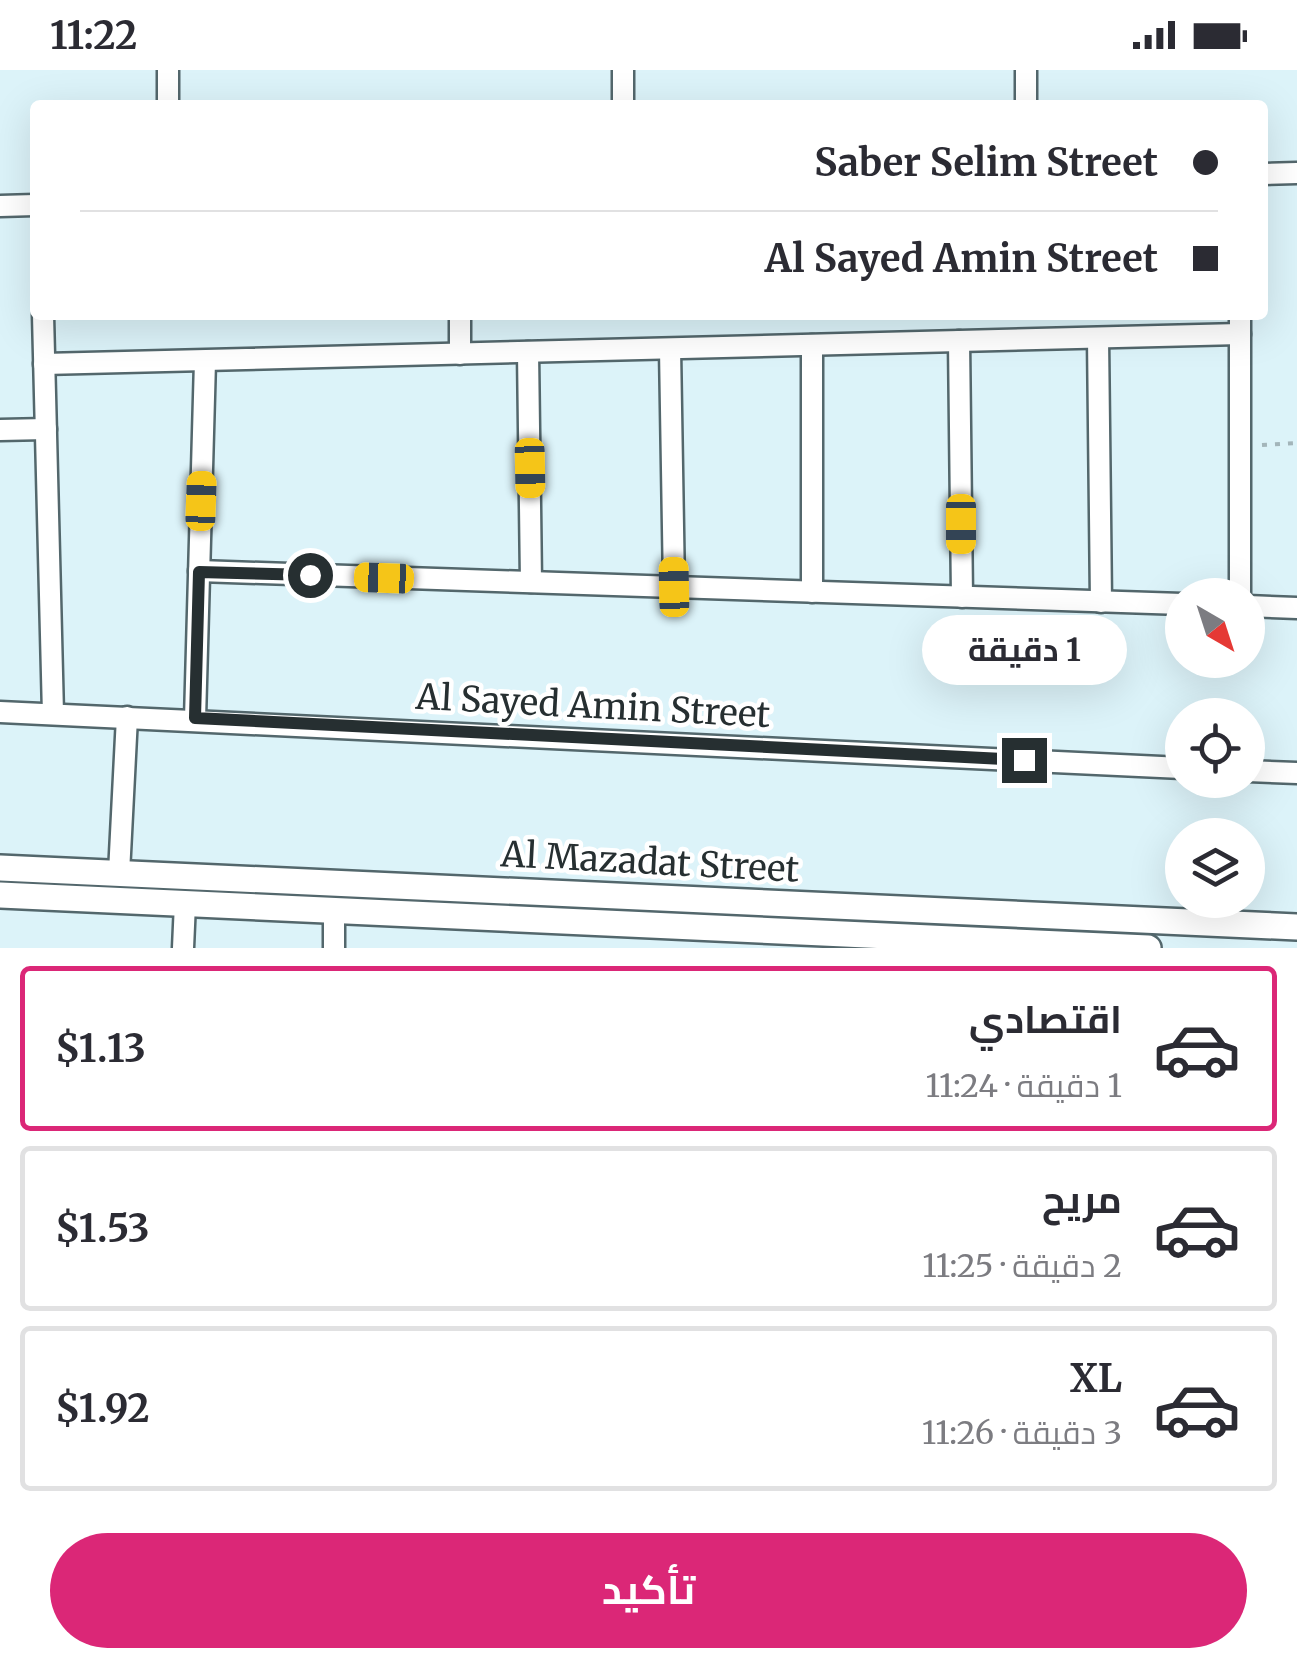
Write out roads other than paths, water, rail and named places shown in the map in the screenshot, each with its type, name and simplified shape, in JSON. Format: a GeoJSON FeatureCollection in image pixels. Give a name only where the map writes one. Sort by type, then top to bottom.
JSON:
{"type":"FeatureCollection","features":[{"type":"Feature","properties":{"kind":"street"},"geometry":{"type":"LineString","coordinates":[[168,70],[168,100]]}},
{"type":"Feature","properties":{"kind":"street"},"geometry":{"type":"LineString","coordinates":[[623,70],[623,100]]}},
{"type":"Feature","properties":{"kind":"street"},"geometry":{"type":"LineString","coordinates":[[1026,70],[1026,100]]}},
{"type":"Feature","properties":{"kind":"street"},"geometry":{"type":"LineString","coordinates":[[1268,174],[1297,173]]}},
{"type":"Feature","properties":{"kind":"street"},"geometry":{"type":"LineString","coordinates":[[0,206],[30,205]]}},
{"type":"Feature","properties":{"kind":"street"},"geometry":{"type":"LineString","coordinates":[[43,320],[53,714]]}},
{"type":"Feature","properties":{"kind":"street"},"geometry":{"type":"LineString","coordinates":[[460,320],[460,354]]}},
{"type":"Feature","properties":{"kind":"street"},"geometry":{"type":"LineString","coordinates":[[44,364],[1098,338],[1240,325],[1240,578]]}},
{"type":"Feature","properties":{"kind":"street"},"geometry":{"type":"LineString","coordinates":[[1098,338],[1101,602]]}},
{"type":"Feature","properties":{"kind":"street"},"geometry":{"type":"LineString","coordinates":[[959,342],[962,597]]}},
{"type":"Feature","properties":{"kind":"street"},"geometry":{"type":"LineString","coordinates":[[812,345],[812,592]]}},
{"type":"Feature","properties":{"kind":"street"},"geometry":{"type":"LineString","coordinates":[[670,349],[674,587]]}},
{"type":"Feature","properties":{"kind":"street"},"geometry":{"type":"LineString","coordinates":[[528,352],[531,582]]}},
{"type":"Feature","properties":{"kind":"street"},"geometry":{"type":"LineString","coordinates":[[195,718],[205,360]]}},
{"type":"Feature","properties":{"kind":"street"},"geometry":{"type":"LineString","coordinates":[[0,430],[46,429]]}},
{"type":"Feature","properties":{"kind":"street"},"geometry":{"type":"LineString","coordinates":[[199,572],[1165,604]]}},
{"type":"Feature","properties":{"kind":"street"},"geometry":{"type":"LineString","coordinates":[[1265,607],[1297,608]]}},
{"type":"Feature","properties":{"kind":"street","name":"Al Sayed Amin Street"},"geometry":{"type":"LineString","coordinates":[[0,712],[195,718],[1165,767]]}},
{"type":"Feature","properties":{"kind":"street"},"geometry":{"type":"LineString","coordinates":[[120,873],[127,717]]}},
{"type":"Feature","properties":{"kind":"street"},"geometry":{"type":"LineString","coordinates":[[1265,772],[1297,774]]}},
{"type":"Feature","properties":{"kind":"street","name":"Al Mazadat Street"},"geometry":{"type":"LineString","coordinates":[[0,868],[1297,927]]}},
{"type":"Feature","properties":{"kind":"street","name":"Al Mazadat Street"},"geometry":{"type":"LineString","coordinates":[[0,895],[334,910],[772,939],[1148,948]]}},
{"type":"Feature","properties":{"kind":"street"},"geometry":{"type":"LineString","coordinates":[[183,948],[185,904]]}},
{"type":"Feature","properties":{"kind":"street"},"geometry":{"type":"LineString","coordinates":[[334,910],[334,948]]}}]}
